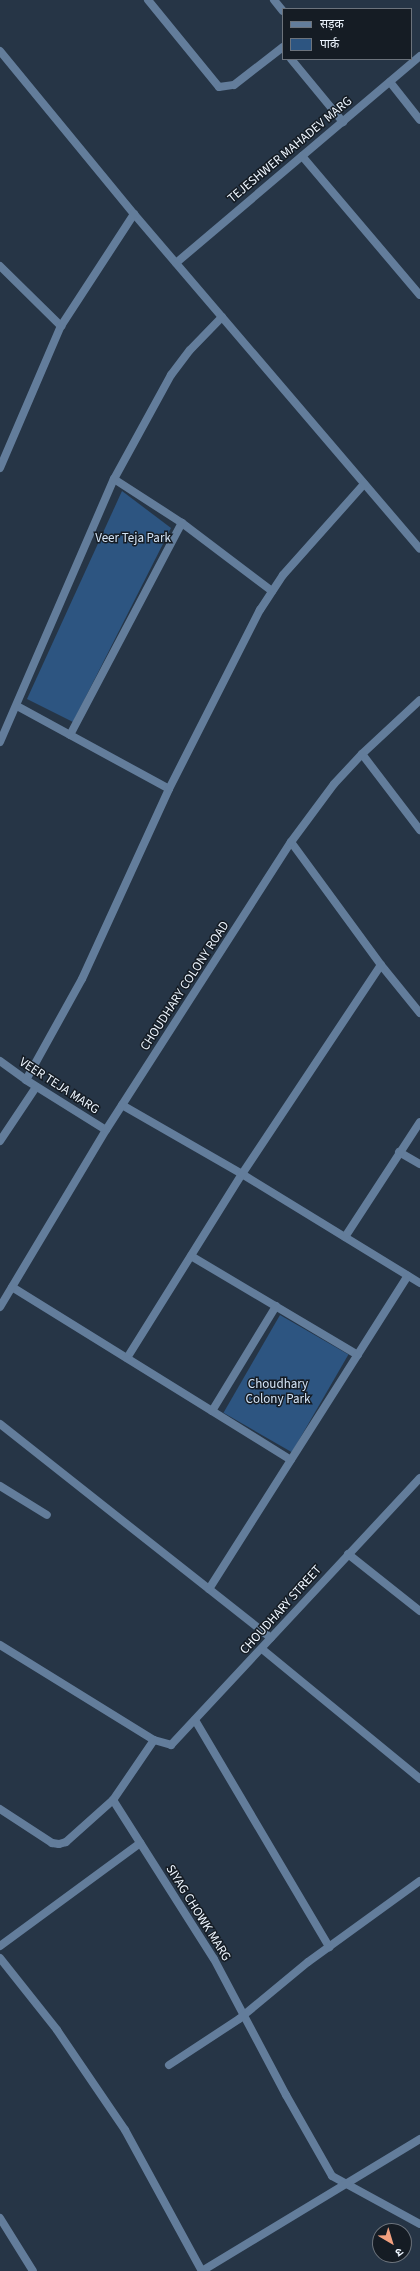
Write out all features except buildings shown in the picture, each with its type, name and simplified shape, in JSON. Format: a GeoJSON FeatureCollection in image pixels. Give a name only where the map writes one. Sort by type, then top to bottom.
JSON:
{"type":"FeatureCollection","features":[{"type":"Feature","properties":{"kind":"street"},"geometry":{"type":"LineString","coordinates":[[148,0],[219,87],[234,85],[282,48]]}},
{"type":"Feature","properties":{"kind":"street"},"geometry":{"type":"LineString","coordinates":[[274,0],[282,10]]}},
{"type":"Feature","properties":{"kind":"street"},"geometry":{"type":"LineString","coordinates":[[0,51],[134,214],[420,550]]}},
{"type":"Feature","properties":{"kind":"street","name":"TEJESHWER MAHADEV MARG"},"geometry":{"type":"LineString","coordinates":[[176,263],[420,56]]}},
{"type":"Feature","properties":{"kind":"street"},"geometry":{"type":"LineString","coordinates":[[292,60],[343,122]]}},
{"type":"Feature","properties":{"kind":"street"},"geometry":{"type":"LineString","coordinates":[[390,82],[420,120]]}},
{"type":"Feature","properties":{"kind":"street"},"geometry":{"type":"LineString","coordinates":[[302,156],[420,295]]}},
{"type":"Feature","properties":{"kind":"street"},"geometry":{"type":"LineString","coordinates":[[0,468],[60,326],[134,214]]}},
{"type":"Feature","properties":{"kind":"street"},"geometry":{"type":"LineString","coordinates":[[0,266],[60,326]]}},
{"type":"Feature","properties":{"kind":"street"},"geometry":{"type":"LineString","coordinates":[[0,742],[18,706],[114,479],[172,375],[190,350],[222,317]]}},
{"type":"Feature","properties":{"kind":"street"},"geometry":{"type":"LineString","coordinates":[[114,479],[182,523],[272,591]]}},
{"type":"Feature","properties":{"kind":"street"},"geometry":{"type":"LineString","coordinates":[[26,1080],[82,979],[169,789],[260,610],[272,591],[364,484]]}},
{"type":"Feature","properties":{"kind":"street"},"geometry":{"type":"LineString","coordinates":[[70,735],[182,523]]}},
{"type":"Feature","properties":{"kind":"street","name":"CHOUDHARY COLONY ROAD"},"geometry":{"type":"LineString","coordinates":[[0,1307],[106,1130],[291,842],[334,784],[362,754],[420,700]]}},
{"type":"Feature","properties":{"kind":"street"},"geometry":{"type":"LineString","coordinates":[[18,706],[169,789]]}},
{"type":"Feature","properties":{"kind":"street"},"geometry":{"type":"LineString","coordinates":[[362,754],[420,830]]}},
{"type":"Feature","properties":{"kind":"street"},"geometry":{"type":"LineString","coordinates":[[291,842],[381,965],[420,1013]]}},
{"type":"Feature","properties":{"kind":"street"},"geometry":{"type":"LineString","coordinates":[[127,1358],[242,1174],[381,965]]}},
{"type":"Feature","properties":{"kind":"street","name":"VEER TEJA MARG"},"geometry":{"type":"LineString","coordinates":[[0,1061],[36,1087],[106,1130]]}},
{"type":"Feature","properties":{"kind":"street"},"geometry":{"type":"LineString","coordinates":[[0,1141],[36,1087]]}},
{"type":"Feature","properties":{"kind":"street"},"geometry":{"type":"LineString","coordinates":[[122,1105],[242,1174],[420,1283]]}},
{"type":"Feature","properties":{"kind":"street"},"geometry":{"type":"LineString","coordinates":[[345,1237],[399,1152],[420,1122]]}},
{"type":"Feature","properties":{"kind":"street"},"geometry":{"type":"LineString","coordinates":[[399,1152],[420,1164]]}},
{"type":"Feature","properties":{"kind":"street"},"geometry":{"type":"LineString","coordinates":[[191,1256],[358,1355]]}},
{"type":"Feature","properties":{"kind":"street"},"geometry":{"type":"LineString","coordinates":[[209,1589],[408,1276]]}},
{"type":"Feature","properties":{"kind":"street"},"geometry":{"type":"LineString","coordinates":[[12,1287],[291,1460]]}},
{"type":"Feature","properties":{"kind":"street"},"geometry":{"type":"LineString","coordinates":[[212,1411],[276,1306]]}},
{"type":"Feature","properties":{"kind":"street"},"geometry":{"type":"LineString","coordinates":[[0,1424],[271,1638]]}},
{"type":"Feature","properties":{"kind":"street","name":"CHOUDHARY STREET"},"geometry":{"type":"LineString","coordinates":[[154,1740],[171,1744],[262,1649],[348,1554],[420,1478]]}},
{"type":"Feature","properties":{"kind":"street"},"geometry":{"type":"LineString","coordinates":[[0,1486],[47,1515]]}},
{"type":"Feature","properties":{"kind":"street"},"geometry":{"type":"LineString","coordinates":[[348,1554],[420,1611]]}},
{"type":"Feature","properties":{"kind":"street"},"geometry":{"type":"LineString","coordinates":[[0,1645],[154,1740],[113,1800],[66,1842],[59,1844],[52,1843],[0,1809]]}},
{"type":"Feature","properties":{"kind":"street"},"geometry":{"type":"LineString","coordinates":[[262,1649],[420,1779]]}},
{"type":"Feature","properties":{"kind":"street"},"geometry":{"type":"LineString","coordinates":[[195,1720],[329,1946]]}},
{"type":"Feature","properties":{"kind":"street","name":"SIYAG CHOWK MARG"},"geometry":{"type":"LineString","coordinates":[[113,1800],[214,1959],[332,2176],[420,2224]]}},
{"type":"Feature","properties":{"kind":"street"},"geometry":{"type":"LineString","coordinates":[[0,1946],[140,1843]]}},
{"type":"Feature","properties":{"kind":"street"},"geometry":{"type":"LineString","coordinates":[[169,2065],[244,2014],[329,1946],[420,1881]]}},
{"type":"Feature","properties":{"kind":"street"},"geometry":{"type":"LineString","coordinates":[[0,1958],[57,2030],[125,2130],[202,2271],[420,2139]]}},
{"type":"Feature","properties":{"kind":"street"},"geometry":{"type":"LineString","coordinates":[[0,2218],[34,2271]]}},
{"type":"Feature","properties":{"kind":"green space","name":"Veer Teja Park"},"geometry":{"type":"Polygon","coordinates":[[[122,491],[171,528],[73,722],[27,699],[122,491]]]}},
{"type":"Feature","properties":{"kind":"green space","name":"Choudhary Colony Park"},"geometry":{"type":"Polygon","coordinates":[[[280,1315],[348,1354],[292,1452],[224,1413],[280,1315]]]}}]}
